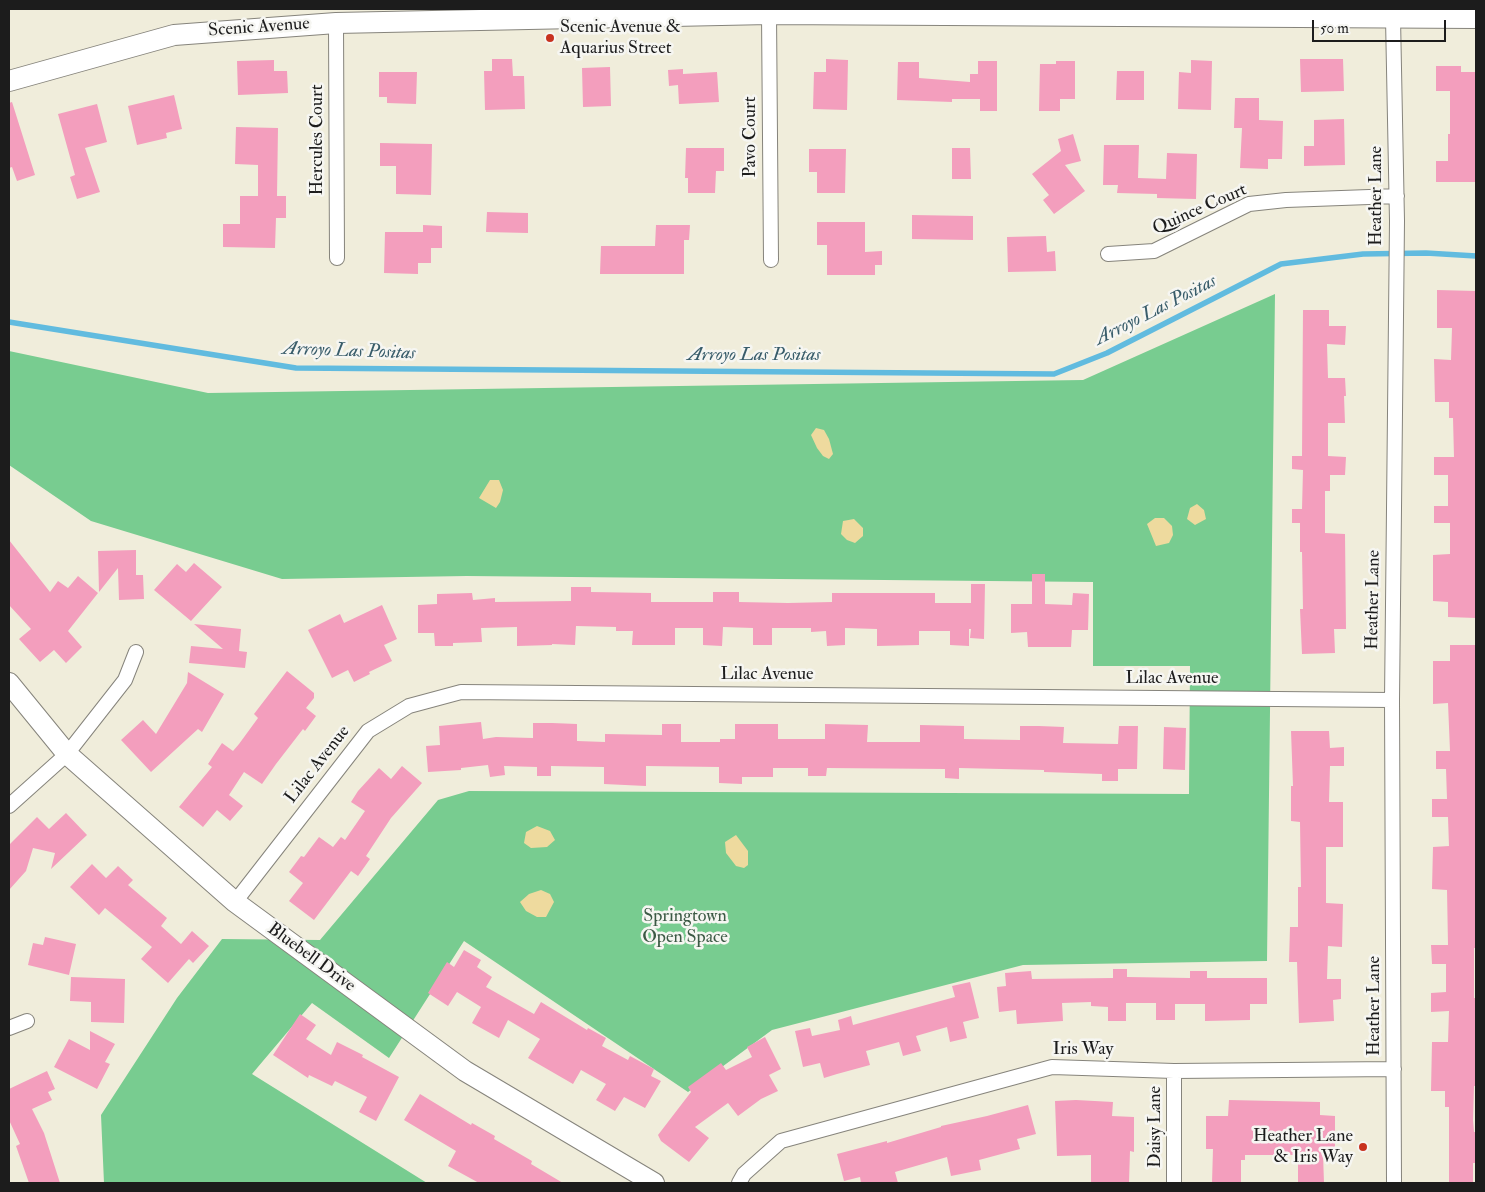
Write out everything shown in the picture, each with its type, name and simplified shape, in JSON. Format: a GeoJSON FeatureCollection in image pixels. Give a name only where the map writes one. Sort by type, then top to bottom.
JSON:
{"type":"FeatureCollection","features":[{"type":"Feature","properties":{"kind":"street","name":"Scenic Avenue"},"geometry":{"type":"LineString","coordinates":[[9,80],[174,35],[336,23],[571,14],[990,12],[1476,18]]}},
{"type":"Feature","properties":{"kind":"street","name":"Pavo Court"},"geometry":{"type":"LineString","coordinates":[[769,14],[771,260]]}},
{"type":"Feature","properties":{"kind":"street","name":"Heather Lane"},"geometry":{"type":"LineString","coordinates":[[1393,18],[1397,196],[1392,700],[1394,1183]]}},
{"type":"Feature","properties":{"kind":"street","name":"Hercules Court"},"geometry":{"type":"LineString","coordinates":[[336,23],[337,258]]}},
{"type":"Feature","properties":{"kind":"street","name":"Quince Court"},"geometry":{"type":"LineString","coordinates":[[1108,254],[1154,250],[1249,204],[1286,200],[1397,196]]}},
{"type":"Feature","properties":{"kind":"street"},"geometry":{"type":"LineString","coordinates":[[9,806],[67,754],[125,680],[136,652]]}},
{"type":"Feature","properties":{"kind":"street","name":"Bluebell Drive"},"geometry":{"type":"LineString","coordinates":[[9,683],[67,754],[235,902],[464,1071],[654,1183]]}},
{"type":"Feature","properties":{"kind":"street","name":"Lilac Avenue"},"geometry":{"type":"LineString","coordinates":[[235,902],[368,732],[409,706],[460,692],[1392,700]]}},
{"type":"Feature","properties":{"kind":"street"},"geometry":{"type":"LineString","coordinates":[[9,1028],[27,1021]]}},
{"type":"Feature","properties":{"kind":"street","name":"Iris Way"},"geometry":{"type":"LineString","coordinates":[[739,1183],[744,1174],[781,1142],[1052,1067],[1174,1071],[1394,1069]]}},
{"type":"Feature","properties":{"kind":"street","name":"Daisy Lane"},"geometry":{"type":"LineString","coordinates":[[1174,1071],[1174,1183]]}},
{"type":"Feature","properties":{"kind":"green space","name":"Springtown Open Space"},"geometry":{"type":"Polygon","coordinates":[[[1275,294],[1267,961],[1023,965],[772,1030],[688,1092],[464,941],[389,1058],[312,1003],[252,1074],[427,1183],[104,1183],[101,1115],[177,998],[222,939],[320,940],[438,800],[469,791],[1189,794],[1190,666],[1093,666],[1093,582],[467,576],[282,579],[91,521],[9,465],[9,351],[208,393],[1083,380],[1275,294]]]}},
{"type":"Feature","properties":{"kind":"sand"},"geometry":{"type":"Polygon","coordinates":[[[816,428],[824,430],[829,439],[833,454],[829,459],[823,456],[817,448],[811,435],[816,428]]]}},
{"type":"Feature","properties":{"kind":"sand"},"geometry":{"type":"Polygon","coordinates":[[[490,480],[499,480],[503,490],[500,502],[496,508],[479,498],[490,480]]]}},
{"type":"Feature","properties":{"kind":"sand"},"geometry":{"type":"Polygon","coordinates":[[[1197,504],[1204,510],[1206,519],[1195,525],[1187,519],[1190,508],[1197,504]]]}},
{"type":"Feature","properties":{"kind":"sand"},"geometry":{"type":"Polygon","coordinates":[[[1155,518],[1164,518],[1172,526],[1173,535],[1169,543],[1156,546],[1147,524],[1155,518]]]}},
{"type":"Feature","properties":{"kind":"sand"},"geometry":{"type":"Polygon","coordinates":[[[854,519],[863,528],[863,536],[855,543],[847,540],[841,534],[843,521],[854,519]]]}},
{"type":"Feature","properties":{"kind":"sand"},"geometry":{"type":"Polygon","coordinates":[[[537,826],[550,831],[555,840],[547,847],[531,848],[524,843],[526,832],[537,826]]]}},
{"type":"Feature","properties":{"kind":"sand"},"geometry":{"type":"Polygon","coordinates":[[[736,835],[748,851],[748,865],[744,868],[736,866],[726,853],[725,842],[736,835]]]}},
{"type":"Feature","properties":{"kind":"sand"},"geometry":{"type":"Polygon","coordinates":[[[541,890],[550,894],[554,902],[546,917],[537,917],[526,911],[520,902],[529,894],[541,890]]]}},
{"type":"Feature","properties":{"kind":"building"},"geometry":{"type":"Polygon","coordinates":[[[492,59],[512,59],[513,76],[524,76],[525,109],[485,110],[484,71],[492,71],[492,59]]]}},
{"type":"Feature","properties":{"kind":"building"},"geometry":{"type":"Polygon","coordinates":[[[826,59],[848,60],[847,110],[813,109],[814,72],[826,72],[826,59]]]}},
{"type":"Feature","properties":{"kind":"building"},"geometry":{"type":"Polygon","coordinates":[[[1300,59],[1343,59],[1344,91],[1301,92],[1300,59]]]}},
{"type":"Feature","properties":{"kind":"building"},"geometry":{"type":"Polygon","coordinates":[[[274,60],[274,71],[287,71],[288,93],[238,95],[237,61],[274,60]]]}},
{"type":"Feature","properties":{"kind":"building"},"geometry":{"type":"Polygon","coordinates":[[[1191,60],[1212,61],[1211,110],[1178,109],[1179,72],[1191,73],[1191,60]]]}},
{"type":"Feature","properties":{"kind":"building"},"geometry":{"type":"Polygon","coordinates":[[[978,61],[997,61],[997,111],[980,111],[980,99],[952,99],[952,102],[897,100],[898,62],[919,62],[919,78],[970,82],[970,74],[978,74],[978,61]]]}},
{"type":"Feature","properties":{"kind":"building"},"geometry":{"type":"Polygon","coordinates":[[[1056,61],[1075,61],[1075,99],[1060,99],[1060,111],[1039,111],[1040,64],[1056,64],[1056,61]]]}},
{"type":"Feature","properties":{"kind":"building"},"geometry":{"type":"Polygon","coordinates":[[[1436,66],[1461,66],[1461,72],[1476,72],[1476,182],[1436,182],[1436,161],[1448,161],[1450,91],[1436,91],[1436,66]]]}},
{"type":"Feature","properties":{"kind":"building"},"geometry":{"type":"Polygon","coordinates":[[[610,67],[611,106],[583,107],[582,68],[610,67]]]}},
{"type":"Feature","properties":{"kind":"building"},"geometry":{"type":"Polygon","coordinates":[[[683,69],[683,74],[717,72],[719,102],[679,104],[678,85],[669,86],[668,70],[683,69]]]}},
{"type":"Feature","properties":{"kind":"building"},"geometry":{"type":"Polygon","coordinates":[[[1117,71],[1144,71],[1144,100],[1116,100],[1117,71]]]}},
{"type":"Feature","properties":{"kind":"building"},"geometry":{"type":"Polygon","coordinates":[[[379,72],[417,72],[416,104],[387,103],[387,97],[379,97],[379,72]]]}},
{"type":"Feature","properties":{"kind":"building"},"geometry":{"type":"Polygon","coordinates":[[[174,95],[182,129],[166,133],[167,138],[137,145],[128,106],[174,95]]]}},
{"type":"Feature","properties":{"kind":"building"},"geometry":{"type":"Polygon","coordinates":[[[1235,98],[1259,98],[1259,120],[1283,121],[1282,159],[1268,159],[1268,169],[1240,168],[1242,128],[1234,128],[1235,98]]]}},
{"type":"Feature","properties":{"kind":"building"},"geometry":{"type":"Polygon","coordinates":[[[12,102],[35,175],[17,181],[12,167],[9,168],[9,103],[12,102]]]}},
{"type":"Feature","properties":{"kind":"building"},"geometry":{"type":"Polygon","coordinates":[[[97,104],[107,142],[85,148],[100,192],[77,199],[70,177],[75,175],[58,114],[97,104]]]}},
{"type":"Feature","properties":{"kind":"building"},"geometry":{"type":"Polygon","coordinates":[[[1344,119],[1345,165],[1304,166],[1304,146],[1314,146],[1314,120],[1344,119]]]}},
{"type":"Feature","properties":{"kind":"building"},"geometry":{"type":"Polygon","coordinates":[[[236,127],[278,128],[277,196],[286,196],[286,218],[276,218],[275,248],[223,247],[223,224],[240,224],[240,196],[258,196],[258,165],[235,164],[236,127]]]}},
{"type":"Feature","properties":{"kind":"building"},"geometry":{"type":"Polygon","coordinates":[[[1073,134],[1081,161],[1065,165],[1085,191],[1054,214],[1043,200],[1049,195],[1032,174],[1061,151],[1058,139],[1073,134]]]}},
{"type":"Feature","properties":{"kind":"building"},"geometry":{"type":"Polygon","coordinates":[[[380,143],[432,144],[431,195],[396,194],[396,166],[380,166],[380,143]]]}},
{"type":"Feature","properties":{"kind":"building"},"geometry":{"type":"Polygon","coordinates":[[[1104,145],[1139,145],[1138,178],[1166,179],[1167,153],[1197,154],[1196,199],[1157,198],[1157,194],[1117,193],[1118,185],[1103,185],[1104,145]]]}},
{"type":"Feature","properties":{"kind":"building"},"geometry":{"type":"Polygon","coordinates":[[[686,148],[724,148],[724,171],[716,171],[715,193],[688,193],[688,178],[685,178],[686,148]]]}},
{"type":"Feature","properties":{"kind":"building"},"geometry":{"type":"Polygon","coordinates":[[[952,148],[970,148],[971,179],[952,179],[952,148]]]}},
{"type":"Feature","properties":{"kind":"building"},"geometry":{"type":"Polygon","coordinates":[[[809,149],[846,149],[845,193],[817,193],[817,172],[809,172],[809,149]]]}},
{"type":"Feature","properties":{"kind":"building"},"geometry":{"type":"Polygon","coordinates":[[[487,212],[528,213],[528,233],[486,232],[487,212]]]}},
{"type":"Feature","properties":{"kind":"building"},"geometry":{"type":"Polygon","coordinates":[[[912,215],[973,216],[973,240],[912,239],[912,215]]]}},
{"type":"Feature","properties":{"kind":"building"},"geometry":{"type":"Polygon","coordinates":[[[817,222],[865,222],[865,252],[882,251],[882,265],[875,265],[875,275],[827,275],[827,245],[817,245],[817,222]]]}},
{"type":"Feature","properties":{"kind":"building"},"geometry":{"type":"Polygon","coordinates":[[[423,225],[442,226],[442,248],[431,248],[431,263],[418,263],[418,274],[384,273],[385,232],[423,232],[423,225]]]}},
{"type":"Feature","properties":{"kind":"building"},"geometry":{"type":"Polygon","coordinates":[[[656,225],[690,225],[689,240],[684,240],[684,274],[600,274],[601,246],[655,246],[656,225]]]}},
{"type":"Feature","properties":{"kind":"building"},"geometry":{"type":"Polygon","coordinates":[[[1046,236],[1047,252],[1055,251],[1056,271],[1008,272],[1007,237],[1046,236]]]}},
{"type":"Feature","properties":{"kind":"building"},"geometry":{"type":"Polygon","coordinates":[[[1437,290],[1476,291],[1476,618],[1448,617],[1448,602],[1433,601],[1433,555],[1450,554],[1450,523],[1434,523],[1434,506],[1448,506],[1448,475],[1434,475],[1434,457],[1454,457],[1453,418],[1449,418],[1449,402],[1435,402],[1434,359],[1451,360],[1452,328],[1437,328],[1437,290]]]}},
{"type":"Feature","properties":{"kind":"building"},"geometry":{"type":"Polygon","coordinates":[[[1303,310],[1329,310],[1329,326],[1346,326],[1345,345],[1327,344],[1328,378],[1345,378],[1346,396],[1344,396],[1345,423],[1328,423],[1328,456],[1346,457],[1345,475],[1330,475],[1330,491],[1325,491],[1325,533],[1345,534],[1346,629],[1334,629],[1335,653],[1302,654],[1300,609],[1303,609],[1300,523],[1292,523],[1292,509],[1302,509],[1303,470],[1292,469],[1292,456],[1302,456],[1303,310]]]}},
{"type":"Feature","properties":{"kind":"building"},"geometry":{"type":"Polygon","coordinates":[[[9,540],[50,592],[58,581],[68,588],[78,576],[98,593],[68,631],[82,647],[66,663],[54,650],[40,662],[19,639],[31,629],[9,605],[9,540]]]}},
{"type":"Feature","properties":{"kind":"building"},"geometry":{"type":"Polygon","coordinates":[[[136,550],[136,575],[143,575],[144,599],[119,600],[118,568],[99,592],[98,551],[136,550]]]}},
{"type":"Feature","properties":{"kind":"building"},"geometry":{"type":"Polygon","coordinates":[[[194,563],[222,587],[191,621],[154,590],[177,564],[186,572],[194,563]]]}},
{"type":"Feature","properties":{"kind":"building"},"geometry":{"type":"Polygon","coordinates":[[[1032,574],[1045,574],[1045,604],[1072,605],[1073,593],[1089,594],[1088,630],[1072,630],[1071,647],[1028,647],[1027,632],[1011,633],[1011,604],[1032,604],[1032,574]]]}},
{"type":"Feature","properties":{"kind":"building"},"geometry":{"type":"Polygon","coordinates":[[[971,584],[985,584],[984,639],[970,638],[971,629],[969,629],[969,646],[950,645],[950,631],[919,631],[919,645],[877,646],[877,629],[845,628],[845,645],[827,646],[826,631],[811,632],[811,628],[772,628],[772,645],[753,645],[753,628],[723,627],[722,646],[703,645],[703,628],[675,628],[675,645],[632,645],[633,631],[616,631],[616,627],[576,626],[575,645],[517,646],[517,627],[481,628],[482,642],[453,643],[453,646],[435,646],[434,633],[418,633],[418,605],[437,604],[437,594],[472,593],[473,600],[495,598],[495,602],[571,601],[571,587],[591,587],[591,592],[651,593],[651,602],[713,602],[713,592],[739,592],[739,602],[832,602],[832,593],[935,593],[935,603],[971,603],[971,584]]]}},
{"type":"Feature","properties":{"kind":"building"},"geometry":{"type":"Polygon","coordinates":[[[382,605],[397,639],[384,645],[392,661],[354,682],[348,670],[332,678],[308,630],[340,614],[344,623],[382,605]]]}},
{"type":"Feature","properties":{"kind":"building"},"geometry":{"type":"Polygon","coordinates":[[[194,624],[241,629],[239,651],[247,652],[245,668],[189,663],[191,646],[223,649],[194,624]]]}},
{"type":"Feature","properties":{"kind":"building"},"geometry":{"type":"Polygon","coordinates":[[[1450,645],[1476,645],[1476,948],[1474,948],[1474,998],[1476,998],[1476,1086],[1474,1086],[1473,1120],[1474,1132],[1476,1132],[1476,1163],[1473,1163],[1473,1183],[1449,1183],[1449,1107],[1445,1107],[1445,1091],[1431,1091],[1432,1042],[1448,1042],[1449,1011],[1431,1012],[1431,993],[1446,992],[1446,964],[1432,964],[1431,945],[1448,945],[1447,890],[1432,889],[1433,847],[1449,846],[1448,817],[1432,817],[1432,799],[1447,799],[1446,769],[1436,769],[1436,751],[1450,751],[1448,703],[1433,704],[1433,661],[1450,661],[1450,645]]]}},
{"type":"Feature","properties":{"kind":"building"},"geometry":{"type":"Polygon","coordinates":[[[287,671],[314,693],[314,698],[306,708],[316,716],[305,731],[303,729],[262,784],[244,772],[229,795],[243,806],[230,821],[217,810],[203,827],[179,807],[212,767],[208,764],[222,743],[233,751],[239,744],[258,718],[254,714],[287,671]]]}},
{"type":"Feature","properties":{"kind":"building"},"geometry":{"type":"Polygon","coordinates":[[[188,672],[224,694],[202,732],[198,729],[151,772],[121,740],[143,720],[156,734],[187,683],[188,672]]]}},
{"type":"Feature","properties":{"kind":"building"},"geometry":{"type":"Polygon","coordinates":[[[481,722],[483,739],[496,737],[533,738],[533,723],[552,723],[577,724],[577,741],[605,742],[605,734],[662,735],[662,724],[681,724],[681,742],[720,742],[720,739],[735,739],[735,724],[778,724],[778,739],[825,739],[825,724],[868,725],[867,742],[920,742],[920,725],[964,726],[964,739],[1020,740],[1020,726],[1064,727],[1063,743],[1118,744],[1119,726],[1138,726],[1137,769],[1118,769],[1118,781],[1102,781],[1102,774],[1044,772],[1044,770],[959,768],[959,779],[945,778],[945,769],[827,768],[826,776],[808,776],[808,768],[773,768],[773,777],[742,777],[742,784],[719,783],[719,767],[646,766],[646,786],[604,784],[604,767],[551,766],[551,776],[537,776],[537,767],[504,766],[505,775],[490,777],[488,765],[461,768],[461,770],[428,772],[426,746],[440,745],[439,726],[481,722]]]}},
{"type":"Feature","properties":{"kind":"building"},"geometry":{"type":"Polygon","coordinates":[[[1164,727],[1186,728],[1185,770],[1163,769],[1164,727]]]}},
{"type":"Feature","properties":{"kind":"building"},"geometry":{"type":"Polygon","coordinates":[[[1291,731],[1329,731],[1330,748],[1344,747],[1344,766],[1330,766],[1329,802],[1343,802],[1343,847],[1326,847],[1326,903],[1343,904],[1342,947],[1328,946],[1327,979],[1341,979],[1341,999],[1333,1000],[1334,1021],[1299,1023],[1297,962],[1289,962],[1290,927],[1298,927],[1298,887],[1301,887],[1300,822],[1291,821],[1291,786],[1293,786],[1291,731]]]}},
{"type":"Feature","properties":{"kind":"building"},"geometry":{"type":"Polygon","coordinates":[[[402,766],[422,783],[391,818],[366,856],[370,859],[358,876],[351,871],[314,920],[289,901],[303,883],[289,872],[301,856],[304,857],[319,837],[333,847],[341,837],[345,840],[365,811],[351,802],[358,791],[379,768],[391,779],[402,766]]]}},
{"type":"Feature","properties":{"kind":"building"},"geometry":{"type":"Polygon","coordinates":[[[66,813],[87,835],[51,869],[55,853],[33,848],[26,871],[9,890],[9,845],[37,817],[49,829],[66,813]]]}},
{"type":"Feature","properties":{"kind":"building"},"geometry":{"type":"Polygon","coordinates":[[[92,864],[106,878],[118,866],[133,880],[128,885],[167,918],[161,926],[181,944],[192,931],[209,946],[193,963],[189,959],[168,983],[141,959],[152,947],[105,908],[99,915],[70,887],[92,864]]]}},
{"type":"Feature","properties":{"kind":"building"},"geometry":{"type":"Polygon","coordinates":[[[45,937],[76,944],[69,975],[28,965],[33,943],[43,945],[45,937]]]}},
{"type":"Feature","properties":{"kind":"building"},"geometry":{"type":"Polygon","coordinates":[[[464,950],[481,960],[477,967],[492,977],[486,987],[534,1014],[541,1002],[587,1030],[588,1028],[606,1038],[602,1046],[628,1060],[630,1056],[654,1069],[651,1076],[661,1081],[645,1108],[624,1097],[615,1111],[596,1100],[606,1084],[581,1070],[573,1084],[528,1058],[540,1039],[508,1020],[499,1038],[472,1023],[481,1007],[457,992],[448,1006],[428,993],[447,962],[454,967],[464,950]]]}},
{"type":"Feature","properties":{"kind":"building"},"geometry":{"type":"Polygon","coordinates":[[[1113,969],[1127,969],[1127,977],[1190,978],[1190,971],[1207,971],[1207,978],[1267,978],[1267,1004],[1250,1004],[1250,1020],[1205,1021],[1205,1004],[1175,1004],[1175,1020],[1156,1020],[1156,1003],[1126,1003],[1126,1021],[1108,1021],[1108,1007],[1091,1006],[1091,1002],[1062,1003],[1063,1021],[1017,1024],[1016,1010],[999,1012],[997,987],[1006,986],[1005,973],[1031,971],[1032,979],[1113,978],[1113,969]]]}},
{"type":"Feature","properties":{"kind":"building"},"geometry":{"type":"Polygon","coordinates":[[[71,977],[125,979],[124,1023],[91,1022],[91,1002],[70,1001],[71,977]]]}},
{"type":"Feature","properties":{"kind":"building"},"geometry":{"type":"Polygon","coordinates":[[[970,982],[979,1018],[963,1022],[967,1038],[950,1042],[947,1027],[916,1036],[921,1051],[903,1056],[899,1042],[866,1051],[870,1065],[824,1078],[820,1063],[803,1067],[795,1031],[810,1028],[812,1036],[840,1030],[838,1020],[851,1016],[853,1025],[955,997],[952,986],[970,982]]]}},
{"type":"Feature","properties":{"kind":"building"},"geometry":{"type":"Polygon","coordinates":[[[300,1014],[316,1025],[306,1039],[331,1055],[337,1042],[399,1077],[376,1121],[359,1112],[367,1097],[335,1081],[332,1086],[309,1075],[308,1078],[273,1055],[300,1014]]]}},
{"type":"Feature","properties":{"kind":"building"},"geometry":{"type":"Polygon","coordinates":[[[90,1031],[115,1044],[105,1062],[110,1064],[97,1089],[54,1067],[69,1039],[90,1050],[90,1031]]]}},
{"type":"Feature","properties":{"kind":"building"},"geometry":{"type":"Polygon","coordinates":[[[765,1037],[781,1069],[769,1075],[778,1091],[761,1099],[738,1116],[728,1103],[695,1127],[709,1138],[689,1162],[661,1141],[658,1135],[691,1092],[688,1087],[721,1063],[726,1070],[752,1057],[747,1047],[765,1037]]]}},
{"type":"Feature","properties":{"kind":"building"},"geometry":{"type":"Polygon","coordinates":[[[47,1071],[55,1089],[48,1092],[52,1100],[32,1109],[44,1133],[60,1183],[29,1183],[16,1146],[20,1144],[9,1120],[9,1089],[47,1071]]]}},
{"type":"Feature","properties":{"kind":"building"},"geometry":{"type":"Polygon","coordinates":[[[420,1094],[471,1125],[472,1123],[495,1136],[494,1139],[532,1161],[531,1164],[563,1183],[479,1183],[448,1166],[456,1151],[404,1120],[420,1094]]]}},
{"type":"Feature","properties":{"kind":"building"},"geometry":{"type":"Polygon","coordinates":[[[1229,1100],[1320,1102],[1320,1115],[1335,1116],[1335,1154],[1323,1154],[1324,1183],[1298,1183],[1298,1155],[1245,1155],[1245,1160],[1241,1160],[1241,1183],[1212,1183],[1213,1149],[1206,1149],[1206,1116],[1228,1116],[1229,1100]]]}},
{"type":"Feature","properties":{"kind":"building"},"geometry":{"type":"Polygon","coordinates":[[[1055,1101],[1113,1102],[1112,1116],[1134,1117],[1134,1152],[1130,1151],[1129,1183],[1091,1183],[1091,1155],[1057,1156],[1055,1101]]]}},
{"type":"Feature","properties":{"kind":"building"},"geometry":{"type":"Polygon","coordinates":[[[1028,1105],[1036,1134],[1017,1139],[1020,1149],[979,1160],[981,1170],[951,1176],[947,1157],[895,1172],[898,1183],[861,1183],[860,1177],[844,1181],[837,1154],[887,1141],[887,1143],[941,1126],[1028,1105]]]}},
{"type":"Feature","properties":{"kind":"waterway","name":"Arroyo Las Positas"},"geometry":{"type":"LineString","coordinates":[[9,322],[296,368],[1054,374],[1107,353],[1281,264],[1363,254],[1426,253],[1476,256]]}},
{"type":"Feature","properties":{"kind":"place","name":"Scenic Avenue & Aquarius Street"},"geometry":{"type":"Point","coordinates":[550,38]}},
{"type":"Feature","properties":{"kind":"place","name":"Heather Lane & Iris Way"},"geometry":{"type":"Point","coordinates":[1363,1147]}}]}
